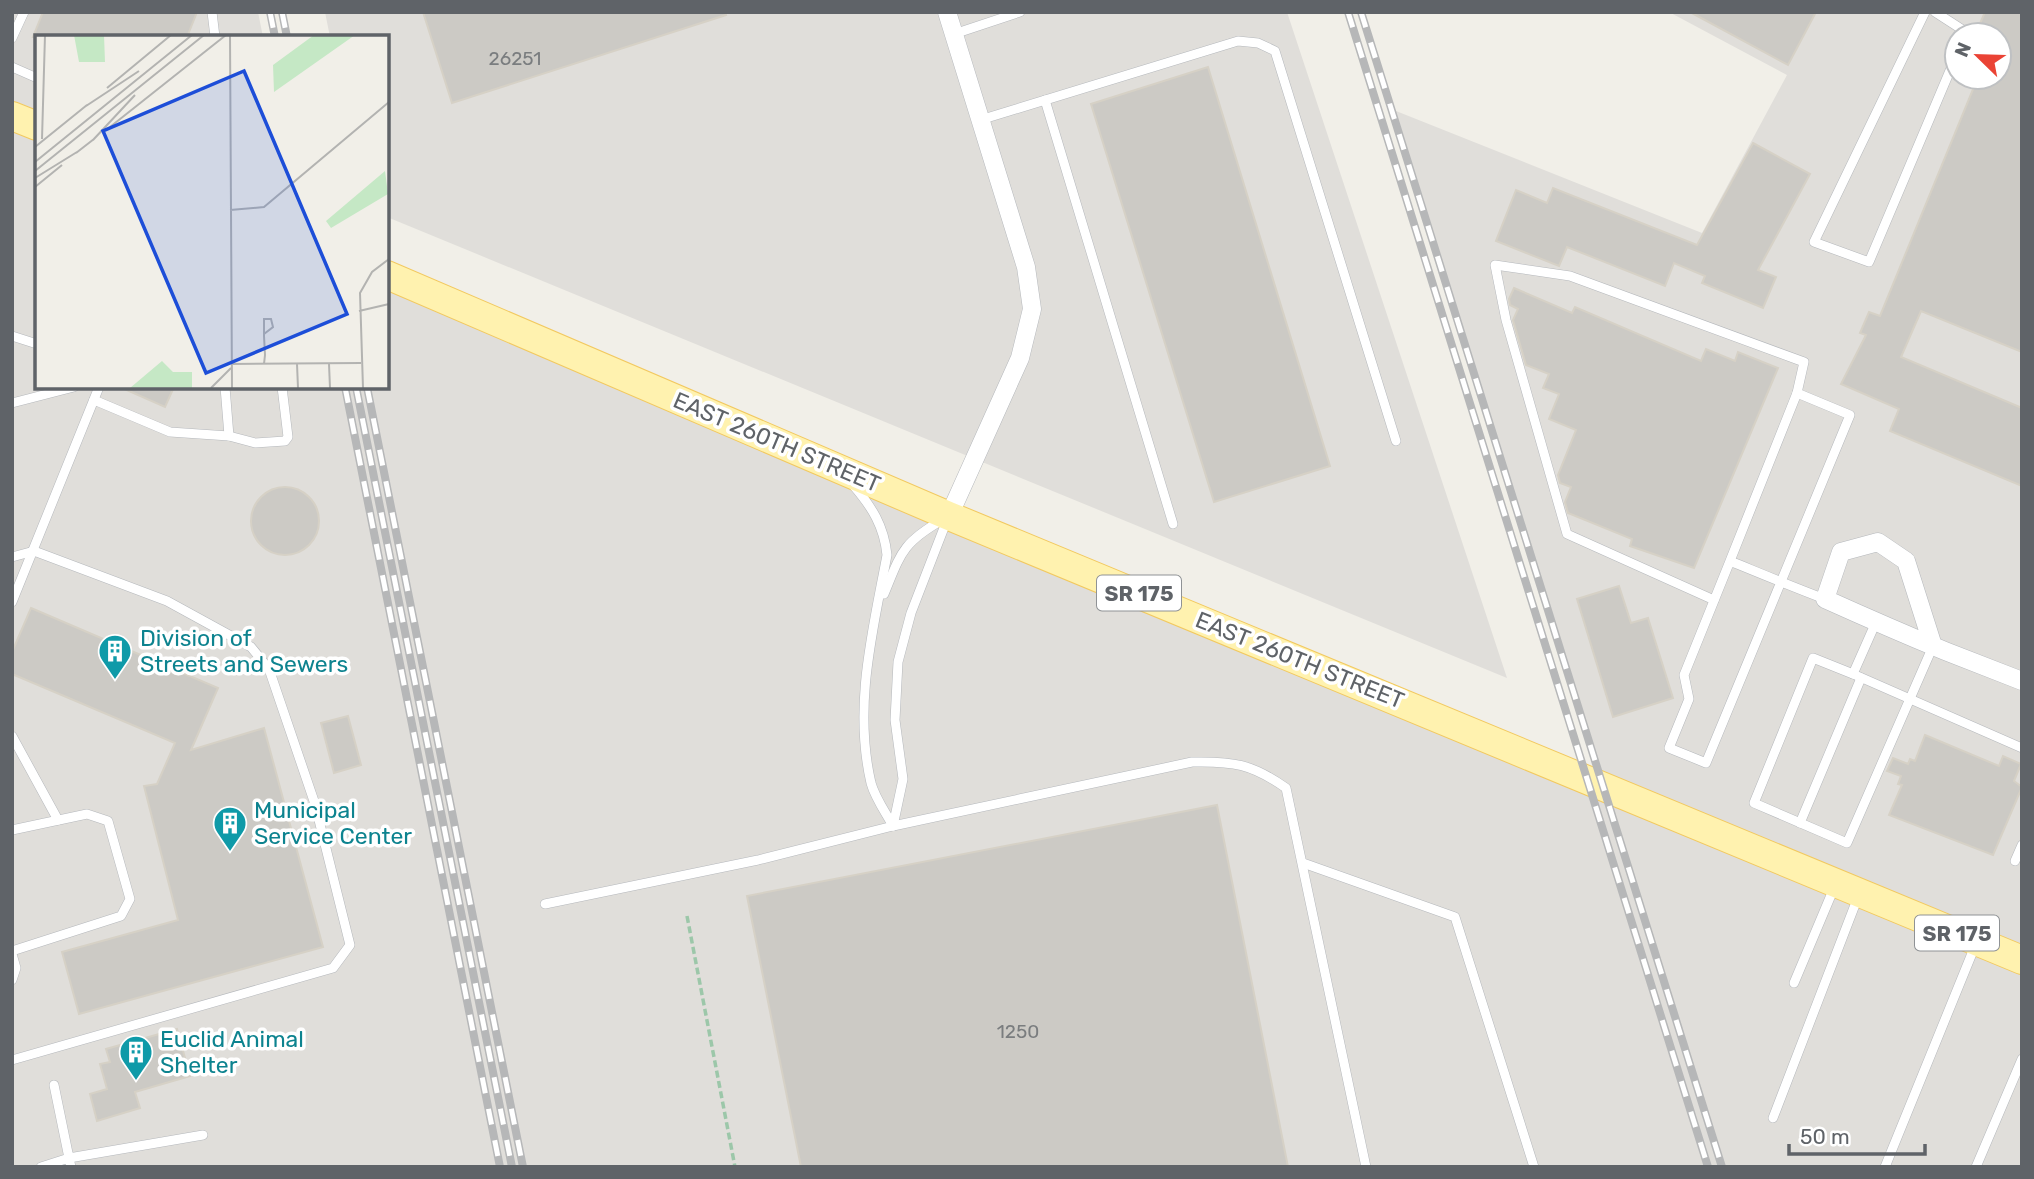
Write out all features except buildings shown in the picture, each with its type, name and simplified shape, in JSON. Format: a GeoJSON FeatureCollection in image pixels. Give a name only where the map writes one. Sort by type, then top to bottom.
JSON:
{"type":"FeatureCollection","features":[{"type":"Feature","properties":{"kind":"main road","name":"EAST 260TH STREET"},"geometry":{"type":"LineString","coordinates":[[388,275],[949,516],[2022,960]]}},
{"type":"Feature","properties":{"kind":"street"},"geometry":{"type":"LineString","coordinates":[[947,12],[1026,267],[1032,309],[1020,358],[949,516]]}},
{"type":"Feature","properties":{"kind":"street"},"geometry":{"type":"LineString","coordinates":[[1933,646],[1906,561],[1878,542],[1841,552],[1825,599],[1875,622],[1933,646],[2022,681]]}},
{"type":"Feature","properties":{"kind":"lane"},"geometry":{"type":"LineString","coordinates":[[12,38],[24,12]]}},
{"type":"Feature","properties":{"kind":"lane"},"geometry":{"type":"LineString","coordinates":[[212,12],[215,35]]}},
{"type":"Feature","properties":{"kind":"lane"},"geometry":{"type":"LineString","coordinates":[[1925,12],[1814,242],[1870,262],[1943,87]]}},
{"type":"Feature","properties":{"kind":"lane"},"geometry":{"type":"LineString","coordinates":[[954,34],[1021,13]]}},
{"type":"Feature","properties":{"kind":"lane"},"geometry":{"type":"LineString","coordinates":[[980,120],[1238,41],[1258,43],[1275,51],[1396,441]]}},
{"type":"Feature","properties":{"kind":"lane"},"geometry":{"type":"LineString","coordinates":[[12,67],[35,77]]}},
{"type":"Feature","properties":{"kind":"lane"},"geometry":{"type":"LineString","coordinates":[[1045,100],[1173,524]]}},
{"type":"Feature","properties":{"kind":"lane"},"geometry":{"type":"LineString","coordinates":[[1714,600],[1567,534],[1507,320],[1495,265],[1570,276],[1804,362],[1797,393],[1684,676],[1689,699],[1669,748],[1706,763],[1850,415],[1797,393]]}},
{"type":"Feature","properties":{"kind":"lane"},"geometry":{"type":"LineString","coordinates":[[12,336],[35,343]]}},
{"type":"Feature","properties":{"kind":"lane"},"geometry":{"type":"LineString","coordinates":[[12,403],[70,388]]}},
{"type":"Feature","properties":{"kind":"lane"},"geometry":{"type":"LineString","coordinates":[[12,602],[99,388]]}},
{"type":"Feature","properties":{"kind":"lane"},"geometry":{"type":"LineString","coordinates":[[225,388],[229,436]]}},
{"type":"Feature","properties":{"kind":"lane"},"geometry":{"type":"LineString","coordinates":[[94,400],[170,432],[229,436],[255,443],[285,441],[288,437],[282,388]]}},
{"type":"Feature","properties":{"kind":"lane"},"geometry":{"type":"LineString","coordinates":[[836,467],[879,519],[885,535],[887,555],[864,679],[864,729],[872,785],[892,826]]}},
{"type":"Feature","properties":{"kind":"lane"},"geometry":{"type":"LineString","coordinates":[[876,613],[903,550],[913,537],[949,516]]}},
{"type":"Feature","properties":{"kind":"lane"},"geometry":{"type":"LineString","coordinates":[[892,826],[903,779],[895,720],[898,662],[911,613],[949,516]]}},
{"type":"Feature","properties":{"kind":"lane"},"geometry":{"type":"LineString","coordinates":[[12,557],[34,551],[167,601],[251,647],[269,669],[315,804],[350,945],[333,968],[301,979],[12,1060]]}},
{"type":"Feature","properties":{"kind":"lane"},"geometry":{"type":"LineString","coordinates":[[1730,561],[1825,599]]}},
{"type":"Feature","properties":{"kind":"lane"},"geometry":{"type":"LineString","coordinates":[[1800,823],[1875,622]]}},
{"type":"Feature","properties":{"kind":"lane"},"geometry":{"type":"LineString","coordinates":[[1933,646],[1910,700],[1847,843],[1754,803],[1813,658],[1857,676],[1910,700],[2022,748]]}},
{"type":"Feature","properties":{"kind":"lane"},"geometry":{"type":"LineString","coordinates":[[12,736],[58,820]]}},
{"type":"Feature","properties":{"kind":"lane"},"geometry":{"type":"LineString","coordinates":[[545,904],[758,860],[892,826],[1192,762],[1233,761],[1263,772],[1286,788],[1366,1167]]}},
{"type":"Feature","properties":{"kind":"lane"},"geometry":{"type":"LineString","coordinates":[[12,830],[87,814],[108,821],[130,899],[121,916],[12,953],[16,968],[12,980]]}},
{"type":"Feature","properties":{"kind":"lane"},"geometry":{"type":"LineString","coordinates":[[2015,862],[2022,845]]}},
{"type":"Feature","properties":{"kind":"lane"},"geometry":{"type":"LineString","coordinates":[[1303,863],[1455,916],[1534,1167]]}},
{"type":"Feature","properties":{"kind":"lane"},"geometry":{"type":"LineString","coordinates":[[1794,983],[1848,887]]}},
{"type":"Feature","properties":{"kind":"lane"},"geometry":{"type":"LineString","coordinates":[[1773,1118],[1848,887]]}},
{"type":"Feature","properties":{"kind":"lane"},"geometry":{"type":"LineString","coordinates":[[1885,1167],[1977,941]]}},
{"type":"Feature","properties":{"kind":"lane"},"geometry":{"type":"LineString","coordinates":[[1976,1167],[2022,1059]]}},
{"type":"Feature","properties":{"kind":"lane"},"geometry":{"type":"LineString","coordinates":[[54,1085],[70,1163]]}},
{"type":"Feature","properties":{"kind":"lane"},"geometry":{"type":"LineString","coordinates":[[41,1167],[203,1135]]}},
{"type":"Feature","properties":{"kind":"path"},"geometry":{"type":"LineString","coordinates":[[687,916],[736,1167]]}},
{"type":"Feature","properties":{"kind":"shaded area"},"geometry":{"type":"Polygon","coordinates":[[[12,12],[258,12],[263,35],[35,35],[35,388],[388,388],[388,275],[1602,785],[1391,109],[1702,233],[1787,75],[1669,12],[2022,12],[2022,1167],[12,1167],[12,12]]]}},
{"type":"Feature","properties":{"kind":"shaded area"},"geometry":{"type":"Polygon","coordinates":[[[325,12],[1287,12],[1507,678],[388,217],[388,35],[330,35],[325,12]]]}},
{"type":"Feature","properties":{"kind":"railway"},"geometry":{"type":"LineString","coordinates":[[270,12],[275,35]]}},
{"type":"Feature","properties":{"kind":"railway"},"geometry":{"type":"LineString","coordinates":[[282,12],[287,35]]}},
{"type":"Feature","properties":{"kind":"railway"},"geometry":{"type":"LineString","coordinates":[[1348,12],[1708,1167]]}},
{"type":"Feature","properties":{"kind":"railway"},"geometry":{"type":"LineString","coordinates":[[1361,12],[1722,1167]]}},
{"type":"Feature","properties":{"kind":"railway"},"geometry":{"type":"LineString","coordinates":[[345,388],[500,1167]]}},
{"type":"Feature","properties":{"kind":"railway"},"geometry":{"type":"LineString","coordinates":[[356,388],[512,1167]]}},
{"type":"Feature","properties":{"kind":"railway"},"geometry":{"type":"LineString","coordinates":[[367,388],[523,1167]]}},
{"type":"Feature","properties":{"kind":"place","name":"Division of Streets and Sewers"},"geometry":{"type":"Point","coordinates":[115,681]}},
{"type":"Feature","properties":{"kind":"place","name":"Municipal Service Center"},"geometry":{"type":"Point","coordinates":[230,853]}},
{"type":"Feature","properties":{"kind":"place","name":"Euclid Animal Shelter"},"geometry":{"type":"Point","coordinates":[136,1082]}}]}
